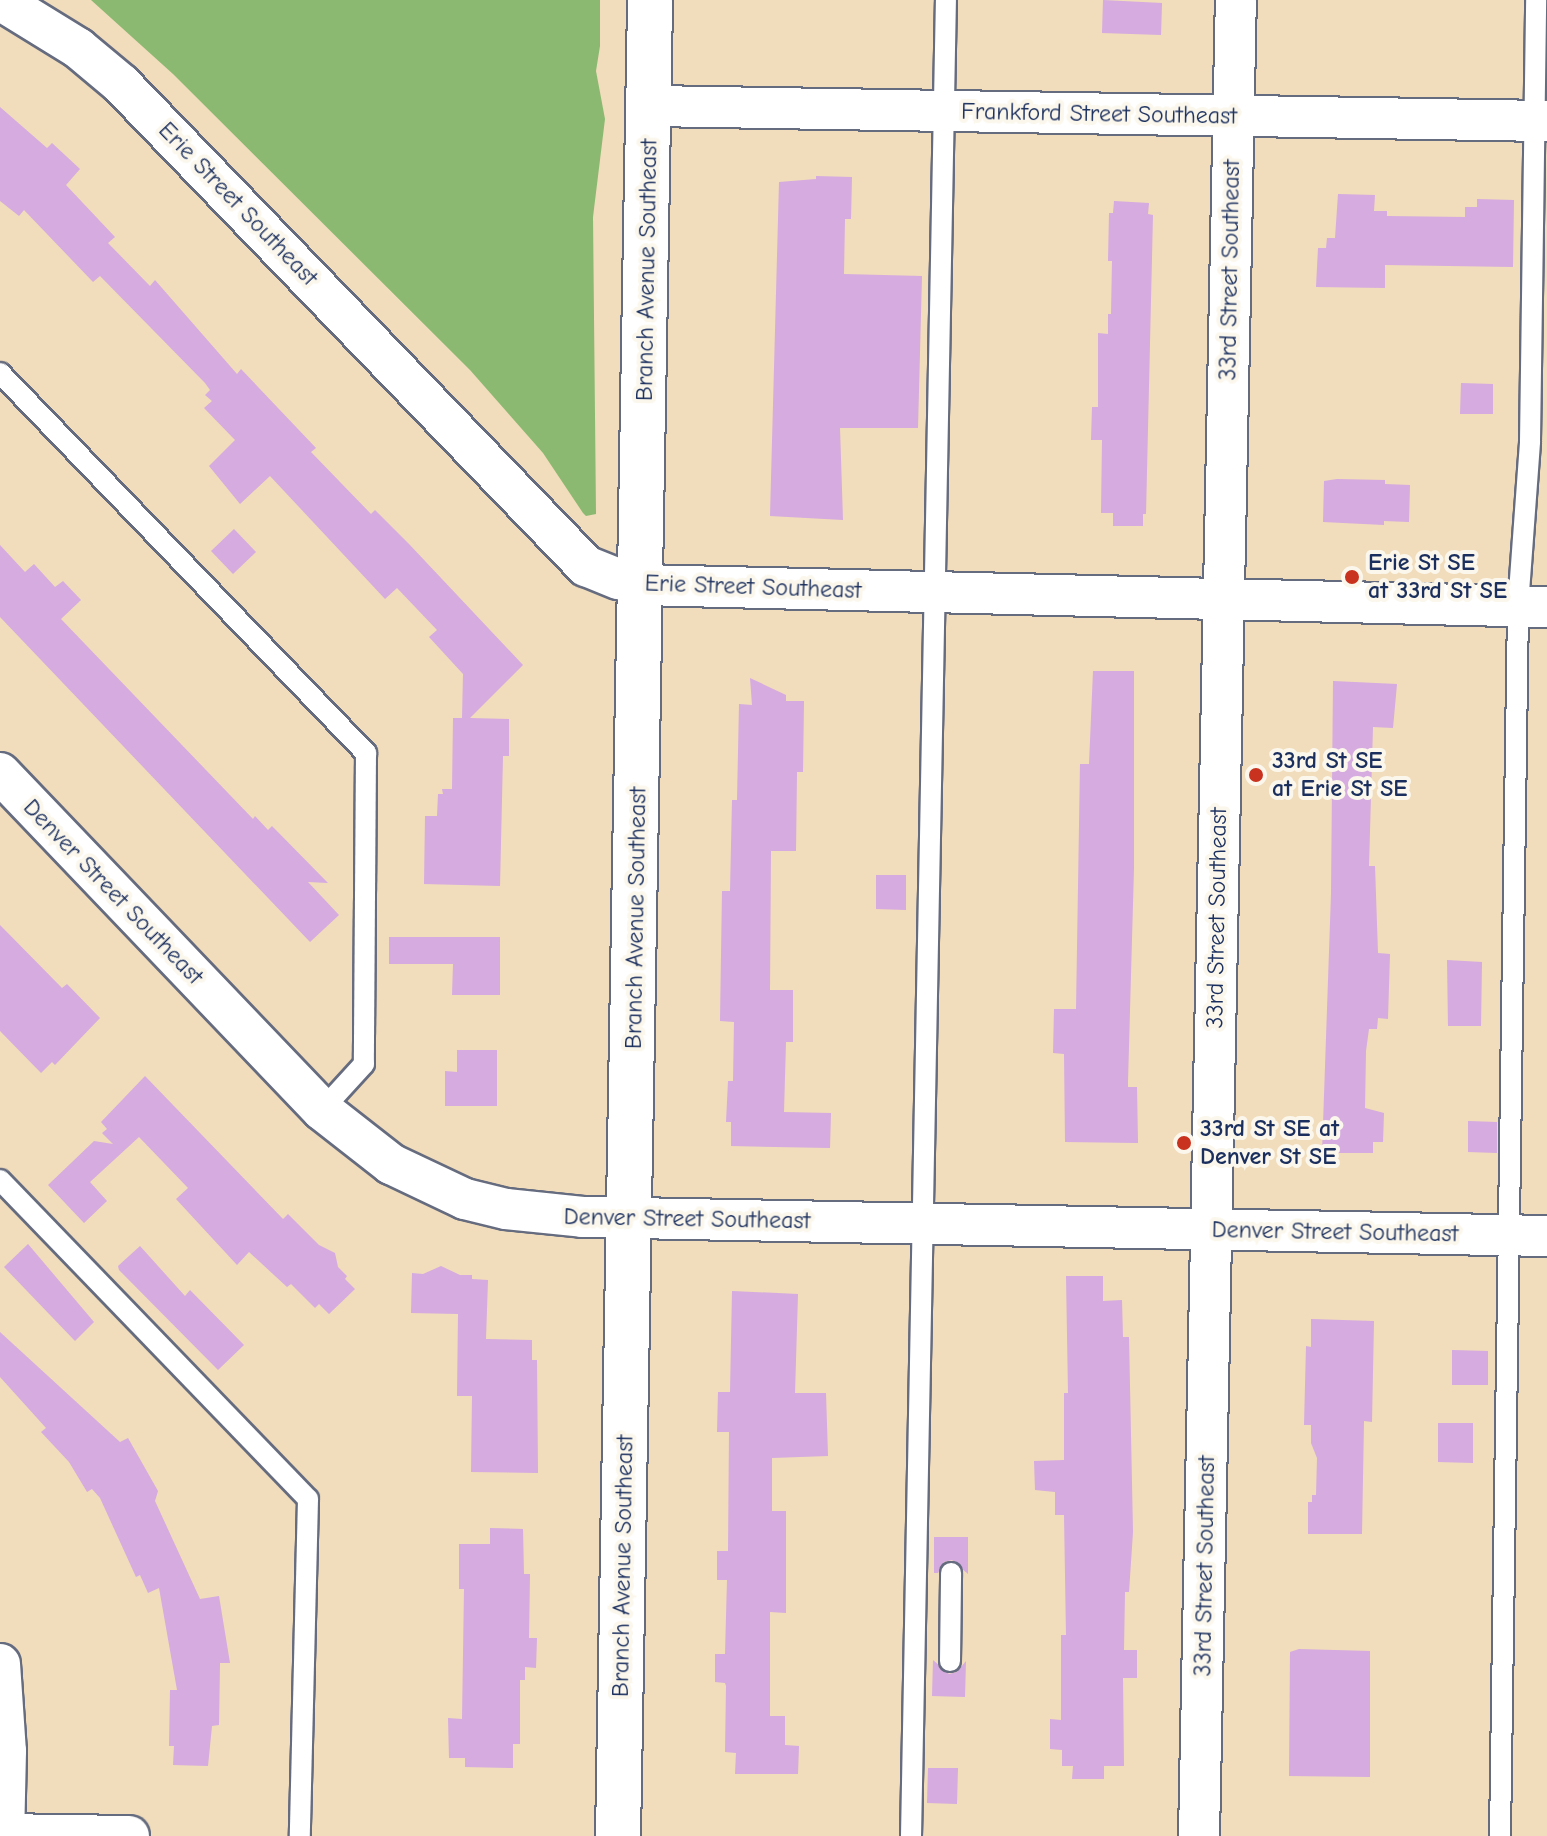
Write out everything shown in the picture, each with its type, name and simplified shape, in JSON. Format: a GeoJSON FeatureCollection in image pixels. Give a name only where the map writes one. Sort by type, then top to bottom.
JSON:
{"type":"FeatureCollection","features":[{"type":"Feature","properties":{"kind":"highway","name":"Branch Avenue Southeast"},"geometry":{"type":"LineString","coordinates":[[618,1836],[651,106],[650,0]]}},
{"type":"Feature","properties":{"kind":"street","name":"Erie Street Southeast"},"geometry":{"type":"LineString","coordinates":[[0,0],[78,48],[121,84],[586,566],[642,585],[1533,606]]}},
{"type":"Feature","properties":{"kind":"street","name":"33rd Street Southeast"},"geometry":{"type":"LineString","coordinates":[[1199,1836],[1236,0]]}},
{"type":"Feature","properties":{"kind":"street","name":"Frankford Street Southeast"},"geometry":{"type":"LineString","coordinates":[[651,106],[1541,121]]}},
{"type":"Feature","properties":{"kind":"street","name":"Denver Street Southeast"},"geometry":{"type":"LineString","coordinates":[[0,773],[322,1110],[391,1164],[445,1192],[496,1207],[549,1216],[1528,1235]]}},
{"type":"Feature","properties":{"kind":"street"},"geometry":{"type":"LineString","coordinates":[[0,1664],[6,1751],[3,1835],[129,1836]]}},
{"type":"Feature","properties":{"kind":"lane"},"geometry":{"type":"LineString","coordinates":[[911,1836],[938,592],[946,0]]}},
{"type":"Feature","properties":{"kind":"lane"},"geometry":{"type":"LineString","coordinates":[[1500,1836],[1528,1235],[1533,606],[1530,441],[1541,121],[1536,0]]}},
{"type":"Feature","properties":{"kind":"lane"},"geometry":{"type":"LineString","coordinates":[[0,373],[366,753],[364,1064],[322,1110]]}},
{"type":"Feature","properties":{"kind":"lane"},"geometry":{"type":"LineString","coordinates":[[0,1180],[308,1499],[300,1836]]}},
{"type":"Feature","properties":{"kind":"lane"},"geometry":{"type":"LineString","coordinates":[[950,1661],[951,1573]]}},
{"type":"Feature","properties":{"kind":"lane"},"geometry":{"type":"LineString","coordinates":[[915,1617],[950,1617]]}},
{"type":"Feature","properties":{"kind":"green space"},"geometry":{"type":"Polygon","coordinates":[[[91,0],[600,0],[600,46],[596,71],[605,119],[593,217],[596,514],[586,516],[583,513],[543,453],[470,370],[173,74],[91,0]]]}},
{"type":"Feature","properties":{"kind":"building"},"geometry":{"type":"Polygon","coordinates":[[[1103,0],[1162,3],[1161,35],[1102,33],[1103,0]]]}},
{"type":"Feature","properties":{"kind":"building"},"geometry":{"type":"Polygon","coordinates":[[[0,107],[47,148],[52,143],[80,169],[66,185],[115,237],[108,243],[150,286],[155,280],[237,374],[241,369],[316,448],[311,452],[371,514],[375,510],[409,544],[523,665],[470,718],[509,719],[509,756],[503,756],[500,886],[424,884],[425,816],[437,816],[438,794],[443,794],[442,789],[452,789],[453,718],[462,718],[463,674],[429,637],[437,630],[397,588],[385,599],[270,476],[240,504],[209,466],[235,440],[204,408],[212,401],[205,395],[210,390],[205,383],[100,276],[93,282],[24,210],[19,216],[0,201],[0,107]]]}},
{"type":"Feature","properties":{"kind":"building"},"geometry":{"type":"Polygon","coordinates":[[[816,176],[852,177],[851,219],[845,219],[844,274],[922,276],[918,428],[840,428],[843,520],[770,516],[779,182],[816,179],[816,176]]]}},
{"type":"Feature","properties":{"kind":"building"},"geometry":{"type":"Polygon","coordinates":[[[1338,194],[1375,195],[1374,211],[1387,211],[1387,216],[1465,217],[1465,207],[1477,207],[1477,199],[1514,200],[1513,267],[1385,265],[1385,288],[1316,287],[1318,248],[1326,248],[1327,238],[1335,238],[1338,194]]]}},
{"type":"Feature","properties":{"kind":"building"},"geometry":{"type":"Polygon","coordinates":[[[1114,201],[1149,203],[1148,214],[1153,215],[1146,514],[1143,514],[1143,526],[1113,526],[1113,513],[1101,513],[1102,440],[1091,440],[1092,407],[1098,407],[1098,333],[1108,334],[1108,314],[1111,314],[1109,213],[1113,213],[1114,201]]]}},
{"type":"Feature","properties":{"kind":"building"},"geometry":{"type":"Polygon","coordinates":[[[1461,383],[1493,384],[1493,414],[1460,414],[1461,383]]]}},
{"type":"Feature","properties":{"kind":"building"},"geometry":{"type":"Polygon","coordinates":[[[1385,480],[1385,484],[1410,485],[1409,522],[1384,521],[1384,525],[1323,522],[1324,481],[1385,480]]]}},
{"type":"Feature","properties":{"kind":"building"},"geometry":{"type":"Polygon","coordinates":[[[234,529],[256,552],[233,574],[211,551],[234,529]]]}},
{"type":"Feature","properties":{"kind":"building"},"geometry":{"type":"Polygon","coordinates":[[[0,545],[25,572],[34,564],[55,587],[63,581],[81,600],[61,619],[253,819],[255,816],[268,830],[272,826],[328,883],[308,882],[339,915],[310,942],[0,617],[0,545]]]}},
{"type":"Feature","properties":{"kind":"building"},"geometry":{"type":"Polygon","coordinates":[[[1093,671],[1134,671],[1134,868],[1128,1087],[1137,1087],[1138,1143],[1065,1142],[1064,1054],[1053,1053],[1054,1009],[1076,1009],[1080,764],[1089,764],[1093,671]]]}},
{"type":"Feature","properties":{"kind":"building"},"geometry":{"type":"Polygon","coordinates":[[[750,678],[786,695],[786,701],[804,701],[803,772],[797,772],[796,851],[771,851],[770,990],[793,990],[793,1042],[786,1042],[784,1112],[831,1113],[830,1148],[731,1146],[731,1122],[726,1122],[728,1081],[733,1081],[734,1022],[720,1021],[722,891],[730,891],[732,800],[737,800],[739,704],[752,705],[750,678]]]}},
{"type":"Feature","properties":{"kind":"building"},"geometry":{"type":"Polygon","coordinates":[[[1333,681],[1397,684],[1393,728],[1373,727],[1369,866],[1375,866],[1378,953],[1390,954],[1388,1019],[1378,1018],[1377,1029],[1369,1029],[1366,1051],[1365,1108],[1384,1113],[1383,1142],[1373,1142],[1373,1153],[1322,1153],[1331,894],[1333,681]]]}},
{"type":"Feature","properties":{"kind":"building"},"geometry":{"type":"Polygon","coordinates":[[[876,875],[906,875],[906,910],[876,909],[876,875]]]}},
{"type":"Feature","properties":{"kind":"building"},"geometry":{"type":"Polygon","coordinates":[[[0,925],[62,988],[67,984],[100,1018],[55,1065],[52,1062],[41,1073],[0,1031],[0,925]]]}},
{"type":"Feature","properties":{"kind":"building"},"geometry":{"type":"Polygon","coordinates":[[[389,937],[500,937],[500,995],[452,995],[453,964],[389,964],[389,937]]]}},
{"type":"Feature","properties":{"kind":"building"},"geometry":{"type":"Polygon","coordinates":[[[1447,960],[1482,962],[1481,1026],[1448,1026],[1447,960]]]}},
{"type":"Feature","properties":{"kind":"building"},"geometry":{"type":"Polygon","coordinates":[[[457,1050],[497,1050],[497,1106],[445,1106],[445,1071],[457,1072],[457,1050]]]}},
{"type":"Feature","properties":{"kind":"building"},"geometry":{"type":"Polygon","coordinates":[[[145,1076],[283,1219],[288,1214],[319,1245],[335,1253],[338,1267],[355,1289],[329,1314],[319,1304],[315,1308],[291,1284],[287,1287],[249,1252],[237,1265],[176,1199],[188,1188],[139,1137],[90,1182],[107,1201],[84,1223],[48,1185],[94,1141],[113,1144],[102,1133],[107,1129],[101,1122],[145,1076]]]}},
{"type":"Feature","properties":{"kind":"building"},"geometry":{"type":"Polygon","coordinates":[[[1468,1121],[1497,1122],[1497,1153],[1468,1152],[1468,1121]]]}},
{"type":"Feature","properties":{"kind":"building"},"geometry":{"type":"Polygon","coordinates":[[[28,1244],[94,1322],[75,1341],[4,1267],[28,1244]]]}},
{"type":"Feature","properties":{"kind":"building"},"geometry":{"type":"Polygon","coordinates":[[[140,1246],[185,1296],[190,1290],[244,1345],[218,1370],[119,1270],[118,1266],[140,1246]]]}},
{"type":"Feature","properties":{"kind":"building"},"geometry":{"type":"Polygon","coordinates":[[[441,1266],[460,1275],[472,1275],[472,1279],[488,1280],[486,1339],[532,1340],[532,1360],[537,1360],[538,1473],[471,1472],[472,1396],[457,1396],[458,1314],[411,1313],[412,1273],[423,1274],[441,1266]]]}},
{"type":"Feature","properties":{"kind":"building"},"geometry":{"type":"Polygon","coordinates":[[[1066,1276],[1103,1276],[1103,1301],[1122,1300],[1123,1337],[1129,1337],[1133,1532],[1129,1592],[1125,1592],[1124,1650],[1137,1650],[1137,1678],[1123,1678],[1124,1766],[1104,1766],[1104,1779],[1072,1779],[1073,1766],[1062,1766],[1062,1750],[1050,1749],[1050,1719],[1061,1720],[1061,1635],[1066,1635],[1064,1515],[1055,1515],[1055,1492],[1035,1490],[1034,1461],[1064,1460],[1064,1393],[1068,1393],[1066,1276]]]}},
{"type":"Feature","properties":{"kind":"building"},"geometry":{"type":"Polygon","coordinates":[[[732,1291],[798,1294],[795,1393],[826,1393],[828,1456],[772,1458],[772,1511],[786,1511],[786,1613],[770,1612],[770,1716],[785,1716],[785,1745],[799,1746],[798,1774],[735,1774],[736,1753],[725,1752],[726,1686],[725,1683],[715,1682],[715,1654],[725,1654],[727,1580],[717,1580],[717,1551],[728,1551],[729,1432],[717,1432],[718,1392],[730,1392],[732,1291]]]}},
{"type":"Feature","properties":{"kind":"building"},"geometry":{"type":"Polygon","coordinates":[[[1311,1319],[1374,1321],[1372,1422],[1364,1421],[1362,1534],[1308,1534],[1308,1502],[1312,1502],[1312,1495],[1316,1495],[1317,1458],[1311,1443],[1311,1425],[1304,1425],[1306,1346],[1311,1347],[1311,1319]]]}},
{"type":"Feature","properties":{"kind":"building"},"geometry":{"type":"Polygon","coordinates":[[[0,1332],[120,1442],[128,1438],[158,1491],[155,1501],[200,1599],[219,1596],[230,1663],[220,1663],[219,1725],[212,1726],[208,1766],[173,1765],[174,1746],[169,1746],[170,1690],[177,1690],[159,1588],[148,1593],[140,1575],[136,1577],[100,1498],[92,1489],[87,1492],[69,1462],[41,1432],[46,1428],[0,1377],[0,1332]]]}},
{"type":"Feature","properties":{"kind":"building"},"geometry":{"type":"Polygon","coordinates":[[[1452,1350],[1488,1351],[1488,1385],[1452,1385],[1452,1350]]]}},
{"type":"Feature","properties":{"kind":"building"},"geometry":{"type":"Polygon","coordinates":[[[1438,1423],[1473,1423],[1473,1463],[1438,1462],[1438,1423]]]}},
{"type":"Feature","properties":{"kind":"building"},"geometry":{"type":"Polygon","coordinates":[[[490,1528],[523,1529],[524,1574],[530,1574],[529,1638],[537,1638],[536,1668],[525,1667],[525,1680],[520,1680],[520,1744],[513,1744],[513,1768],[465,1767],[465,1758],[449,1758],[448,1718],[462,1719],[464,1589],[459,1589],[459,1544],[490,1544],[490,1528]]]}},
{"type":"Feature","properties":{"kind":"building"},"geometry":{"type":"Polygon","coordinates":[[[934,1537],[968,1537],[968,1574],[952,1560],[944,1562],[938,1573],[934,1573],[934,1537]]]}},
{"type":"Feature","properties":{"kind":"building"},"geometry":{"type":"Polygon","coordinates":[[[1299,1649],[1370,1651],[1370,1777],[1289,1776],[1290,1652],[1299,1649]]]}},
{"type":"Feature","properties":{"kind":"building"},"geometry":{"type":"Polygon","coordinates":[[[933,1660],[949,1674],[957,1672],[966,1661],[965,1697],[932,1696],[933,1660]]]}},
{"type":"Feature","properties":{"kind":"building"},"geometry":{"type":"Polygon","coordinates":[[[928,1768],[958,1768],[957,1804],[927,1803],[928,1768]]]}},
{"type":"Feature","properties":{"kind":"place","name":"Erie St SE at 33rd St SE"},"geometry":{"type":"Point","coordinates":[1352,577]}},
{"type":"Feature","properties":{"kind":"place","name":"33rd St SE at Erie St SE"},"geometry":{"type":"Point","coordinates":[1256,775]}},
{"type":"Feature","properties":{"kind":"place","name":"33rd St SE at Denver St SE"},"geometry":{"type":"Point","coordinates":[1184,1143]}}]}
